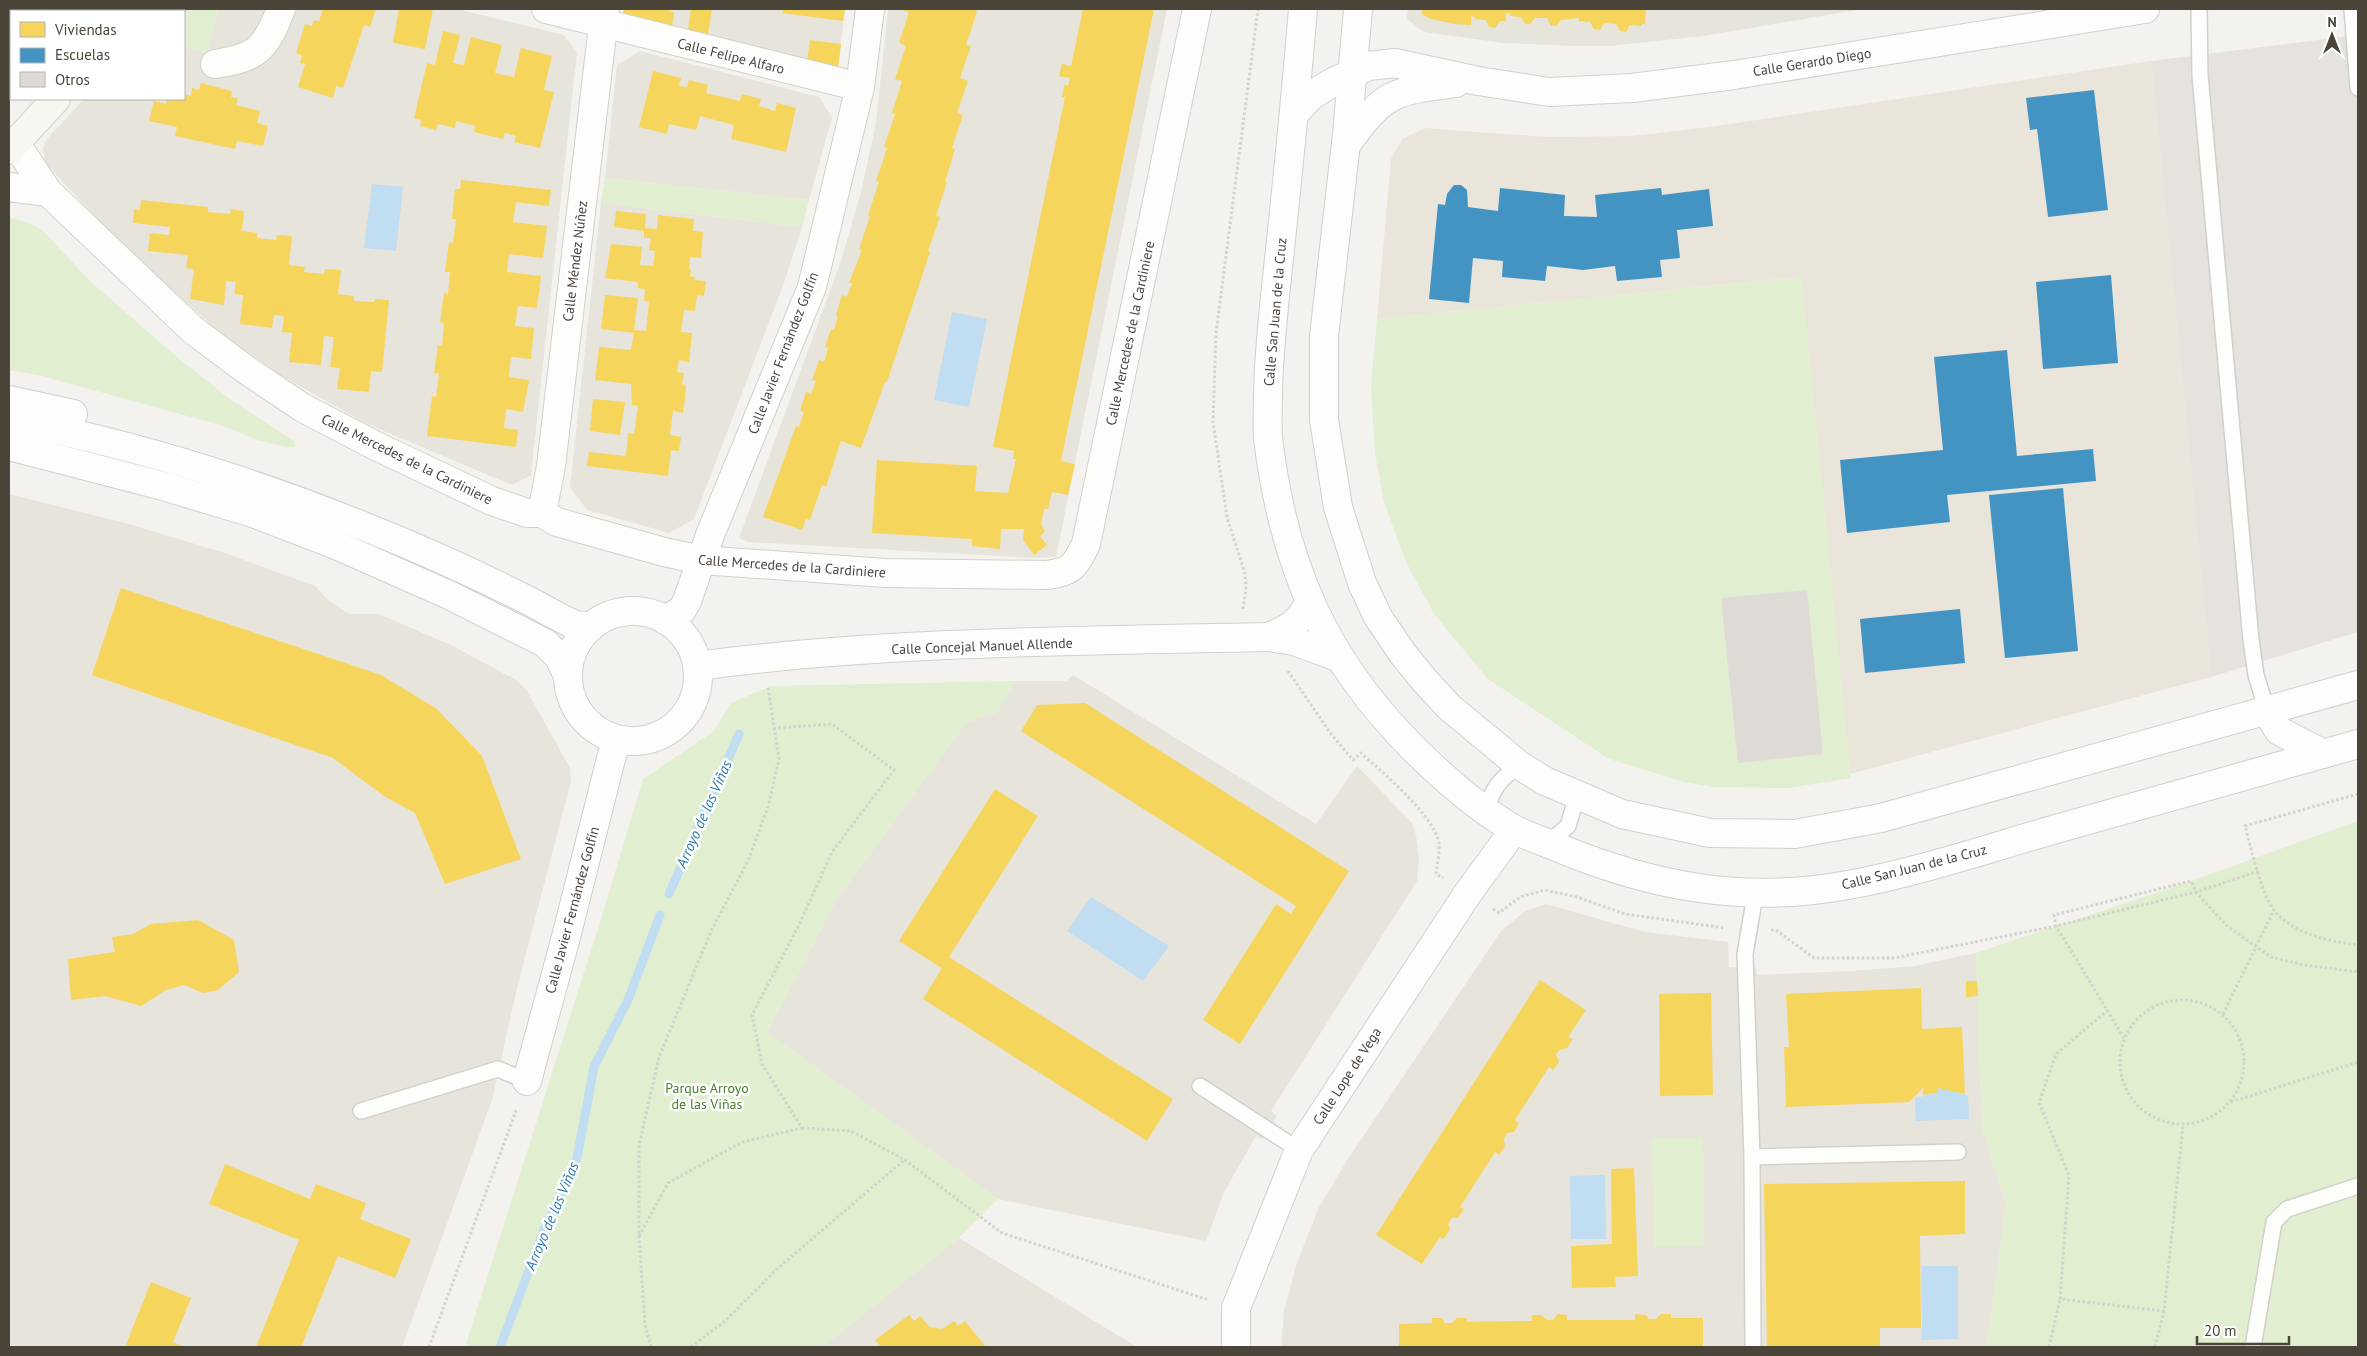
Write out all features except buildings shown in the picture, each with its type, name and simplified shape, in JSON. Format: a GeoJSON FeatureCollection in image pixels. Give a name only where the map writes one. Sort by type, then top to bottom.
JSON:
{"type":"FeatureCollection","features":[{"type":"Feature","properties":{"kind":"main road"},"geometry":{"type":"LineString","coordinates":[[11,146],[55,100]]}},
{"type":"Feature","properties":{"kind":"street"},"geometry":{"type":"LineString","coordinates":[[215,64],[240,61],[259,49],[271,36],[281,9]]}},
{"type":"Feature","properties":{"kind":"street","name":"Calle Felipe Alfaro"},"geometry":{"type":"LineString","coordinates":[[546,9],[604,16],[860,88]]}},
{"type":"Feature","properties":{"kind":"street","name":"Calle Javier Fernández Golfín"},"geometry":{"type":"LineString","coordinates":[[665,620],[682,610],[693,586],[701,560],[812,287],[860,88],[870,9]]}},
{"type":"Feature","properties":{"kind":"street","name":"Calle Mercedes de la Cardiniere"},"geometry":{"type":"LineString","coordinates":[[11,146],[48,192],[194,331],[245,369],[303,408],[384,450],[492,501],[527,514],[542,514],[556,522],[664,552],[701,560],[885,573],[1047,575],[1064,573],[1078,559],[1086,544],[1197,9]]}},
{"type":"Feature","properties":{"kind":"street","name":"Calle San Juan de la Cruz"},"geometry":{"type":"LineString","coordinates":[[1303,9],[1295,113],[1269,350],[1268,433],[1279,505],[1288,545],[1300,583],[1309,602],[1338,657],[1366,697],[1389,724],[1440,775],[1514,830],[1606,867],[1674,885],[1755,895],[1847,885],[1921,867],[2358,744]]}},
{"type":"Feature","properties":{"kind":"street","name":"Calle Gerardo Diego"},"geometry":{"type":"LineString","coordinates":[[1295,113],[1312,95],[1353,72],[1369,66],[1395,63],[1478,81],[1548,92],[1632,88],[1764,70],[2145,9]]}},
{"type":"Feature","properties":{"kind":"street"},"geometry":{"type":"LineString","coordinates":[[1358,12],[1324,336],[1324,420],[1338,507],[1362,582],[1378,617],[1402,654],[1449,707],[1519,765],[1545,781],[1622,814],[1710,833],[1795,834],[1881,818],[2358,685]]}},
{"type":"Feature","properties":{"kind":"street"},"geometry":{"type":"LineString","coordinates":[[1358,12],[1370,40],[1395,63]]}},
{"type":"Feature","properties":{"kind":"street","name":"Calle Méndez Núñez"},"geometry":{"type":"LineString","coordinates":[[542,514],[551,466],[604,16]]}},
{"type":"Feature","properties":{"kind":"street","name":"Calle Gerardo Diego"},"geometry":{"type":"LineString","coordinates":[[1345,146],[1367,116],[1382,102],[1390,98],[1407,90],[1478,81]]}},
{"type":"Feature","properties":{"kind":"street"},"geometry":{"type":"LineString","coordinates":[[9,187],[48,192]]}},
{"type":"Feature","properties":{"kind":"street"},"geometry":{"type":"LineString","coordinates":[[9,400],[135,430],[168,443],[193,456],[213,473]]}},
{"type":"Feature","properties":{"kind":"street"},"geometry":{"type":"LineString","coordinates":[[9,420],[63,430],[128,446],[213,473],[363,526],[477,576],[575,625],[590,627]]}},
{"type":"Feature","properties":{"kind":"street"},"geometry":{"type":"LineString","coordinates":[[9,446],[208,499],[253,513],[336,545],[449,595],[545,643],[559,657],[567,674],[573,702],[580,715],[603,734],[616,739],[647,740],[675,726],[686,714],[697,686],[697,666],[691,648],[684,637],[665,620],[653,614],[627,611],[613,614],[590,627],[574,648],[567,674]]}},
{"type":"Feature","properties":{"kind":"street","name":"Calle Concejal Manuel Allende"},"geometry":{"type":"LineString","coordinates":[[1256,637],[1297,622],[1309,602]]}},
{"type":"Feature","properties":{"kind":"street","name":"Calle Concejal Manuel Allende"},"geometry":{"type":"LineString","coordinates":[[697,666],[829,652],[1040,643],[1256,637],[1294,641],[1338,657]]}},
{"type":"Feature","properties":{"kind":"street"},"geometry":{"type":"LineString","coordinates":[[2267,711],[2279,731],[2324,754]]}},
{"type":"Feature","properties":{"kind":"street","name":"Calle Javier Fernández Golfín"},"geometry":{"type":"LineString","coordinates":[[527,1081],[566,938],[616,739]]}},
{"type":"Feature","properties":{"kind":"street","name":"Calle Lope de Vega"},"geometry":{"type":"LineString","coordinates":[[1236,1347],[1236,1308],[1299,1150],[1468,893],[1514,830]]}},
{"type":"Feature","properties":{"kind":"lane"},"geometry":{"type":"LineString","coordinates":[[2199,9],[2200,75],[2251,640],[2256,675],[2267,711]]}},
{"type":"Feature","properties":{"kind":"lane"},"geometry":{"type":"LineString","coordinates":[[2352,9],[2358,88]]}},
{"type":"Feature","properties":{"kind":"lane"},"geometry":{"type":"LineString","coordinates":[[1487,811],[1490,798],[1497,784],[1519,765]]}},
{"type":"Feature","properties":{"kind":"lane"},"geometry":{"type":"LineString","coordinates":[[1548,843],[1568,826],[1577,796]]}},
{"type":"Feature","properties":{"kind":"lane"},"geometry":{"type":"LineString","coordinates":[[1753,1347],[1752,1157],[1745,954],[1755,895]]}},
{"type":"Feature","properties":{"kind":"lane"},"geometry":{"type":"LineString","coordinates":[[361,1111],[498,1069],[527,1081]]}},
{"type":"Feature","properties":{"kind":"lane"},"geometry":{"type":"LineString","coordinates":[[1200,1086],[1299,1150]]}},
{"type":"Feature","properties":{"kind":"lane"},"geometry":{"type":"LineString","coordinates":[[1752,1157],[1958,1152]]}},
{"type":"Feature","properties":{"kind":"lane"},"geometry":{"type":"LineString","coordinates":[[2253,1347],[2274,1222],[2287,1210],[2358,1186]]}},
{"type":"Feature","properties":{"kind":"path"},"geometry":{"type":"LineString","coordinates":[[1256,637],[1242,603],[1246,588],[1245,574],[1226,517],[1213,422],[1216,333],[1258,9]]}},
{"type":"Feature","properties":{"kind":"path"},"geometry":{"type":"LineString","coordinates":[[1279,668],[1288,671],[1331,734],[1353,760],[1361,752],[1394,782],[1434,828],[1439,845],[1436,874],[1498,913],[1520,897],[1545,890],[1577,897],[1624,914],[1706,927],[1776,930],[1814,958],[1894,958],[2056,926],[2196,892],[2259,871]]}},
{"type":"Feature","properties":{"kind":"path"},"geometry":{"type":"LineString","coordinates":[[651,1347],[645,1325],[639,1236],[639,1144],[659,1058],[712,929],[748,861],[768,807],[779,759],[776,728],[767,681]]}},
{"type":"Feature","properties":{"kind":"path"},"geometry":{"type":"LineString","coordinates":[[776,728],[832,724],[894,770],[832,852],[800,923],[752,1015],[762,1064],[802,1128]]}},
{"type":"Feature","properties":{"kind":"path"},"geometry":{"type":"LineString","coordinates":[[2358,794],[2245,826],[2274,910],[2296,928],[2324,940],[2358,945]]}},
{"type":"Feature","properties":{"kind":"path"},"geometry":{"type":"LineString","coordinates":[[2124,1038],[2056,926],[2054,915],[2191,881],[2196,892],[2227,926],[2271,957],[2290,962],[2358,972]]}},
{"type":"Feature","properties":{"kind":"path"},"geometry":{"type":"LineString","coordinates":[[2222,1014],[2274,910]]}},
{"type":"Feature","properties":{"kind":"path"},"geometry":{"type":"LineString","coordinates":[[2182,1000],[2204,1003],[2222,1014],[2236,1031],[2244,1051],[2244,1073],[2237,1093],[2230,1102],[2223,1110],[2204,1121],[2183,1125],[2162,1121],[2143,1110],[2128,1094],[2121,1074],[2120,1056],[2124,1038],[2134,1023],[2147,1011],[2164,1003],[2182,1000]]}},
{"type":"Feature","properties":{"kind":"path"},"geometry":{"type":"LineString","coordinates":[[2049,1347],[2060,1299],[2069,1175],[2040,1103],[2056,1054],[2108,1010]]}},
{"type":"Feature","properties":{"kind":"path"},"geometry":{"type":"LineString","coordinates":[[2230,1102],[2358,1062]]}},
{"type":"Feature","properties":{"kind":"path"},"geometry":{"type":"LineString","coordinates":[[429,1347],[527,1081]]}},
{"type":"Feature","properties":{"kind":"path"},"geometry":{"type":"LineString","coordinates":[[2156,1347],[2164,1312],[2183,1125]]}},
{"type":"Feature","properties":{"kind":"path"},"geometry":{"type":"LineString","coordinates":[[639,1236],[668,1183],[742,1142],[802,1128],[851,1131],[904,1160],[1002,1233],[1236,1308]]}},
{"type":"Feature","properties":{"kind":"path"},"geometry":{"type":"LineString","coordinates":[[691,1347],[725,1321],[776,1270],[904,1160]]}},
{"type":"Feature","properties":{"kind":"path"},"geometry":{"type":"LineString","coordinates":[[2060,1299],[2164,1312]]}},
{"type":"Feature","properties":{"kind":"shaded area"},"geometry":{"type":"Polygon","coordinates":[[[9,9],[97,9],[10,10],[9,93],[9,9]]]}},
{"type":"Feature","properties":{"kind":"shaded area"},"geometry":{"type":"Polygon","coordinates":[[[219,9],[457,9],[564,35],[577,52],[531,475],[512,485],[365,423],[284,377],[223,335],[126,249],[45,163],[43,148],[46,140],[83,100],[185,100],[185,47],[206,53],[219,9]]]}},
{"type":"Feature","properties":{"kind":"shaded area"},"geometry":{"type":"Polygon","coordinates":[[[624,9],[845,9],[838,69],[623,14],[624,9]]]}},
{"type":"Feature","properties":{"kind":"shaded area"},"geometry":{"type":"Polygon","coordinates":[[[888,9],[1167,9],[1056,557],[1034,558],[748,542],[739,538],[841,261],[861,192],[876,123],[888,9]]]}},
{"type":"Feature","properties":{"kind":"shaded area"},"geometry":{"type":"Polygon","coordinates":[[[1408,9],[1863,9],[1703,36],[1609,46],[1574,46],[1504,43],[1424,32],[1407,19],[1408,9]]]}},
{"type":"Feature","properties":{"kind":"shaded area"},"geometry":{"type":"Polygon","coordinates":[[[2358,35],[2358,632],[2211,677],[2151,61],[2358,35]]]}},
{"type":"Feature","properties":{"kind":"shaded area"},"geometry":{"type":"Polygon","coordinates":[[[640,51],[819,97],[832,118],[809,200],[605,178],[617,65],[640,51]]]}},
{"type":"Feature","properties":{"kind":"shaded area"},"geometry":{"type":"Polygon","coordinates":[[[2151,61],[2211,677],[1850,774],[1801,277],[1377,319],[1391,159],[1402,139],[1425,128],[1548,137],[1632,136],[1709,127],[2151,61]]]}},
{"type":"Feature","properties":{"kind":"shaded area"},"geometry":{"type":"Polygon","coordinates":[[[601,203],[802,227],[785,280],[694,519],[669,533],[587,510],[570,487],[601,203]]]}},
{"type":"Feature","properties":{"kind":"shaded area"},"geometry":{"type":"Polygon","coordinates":[[[9,494],[129,524],[225,553],[315,586],[329,601],[350,614],[379,614],[453,646],[518,681],[527,691],[570,768],[571,781],[517,988],[492,1100],[402,1347],[9,1347],[9,494]]]}},
{"type":"Feature","properties":{"kind":"shaded area"},"geometry":{"type":"Polygon","coordinates":[[[1073,675],[1316,824],[1357,766],[1412,823],[1416,835],[1419,860],[1417,881],[1271,1111],[1277,1116],[1262,1139],[1256,1136],[1224,1192],[1206,1241],[998,1199],[767,1032],[837,899],[966,723],[997,712],[1016,681],[1066,681],[1073,675]]]}},
{"type":"Feature","properties":{"kind":"shaded area"},"geometry":{"type":"Polygon","coordinates":[[[1546,904],[1645,932],[1728,942],[1729,967],[1756,968],[1757,975],[1915,966],[1976,953],[1982,1128],[2006,1204],[1987,1347],[1281,1347],[1284,1311],[1296,1266],[1318,1209],[1346,1162],[1501,931],[1525,911],[1546,904]]]}},
{"type":"Feature","properties":{"kind":"shaded area"},"geometry":{"type":"Polygon","coordinates":[[[959,1238],[1137,1347],[822,1347],[959,1238]]]}},
{"type":"Feature","properties":{"kind":"green space"},"geometry":{"type":"Polygon","coordinates":[[[219,9],[206,53],[185,47],[185,10],[154,10],[219,9]]]}},
{"type":"Feature","properties":{"kind":"green space"},"geometry":{"type":"Polygon","coordinates":[[[605,178],[809,200],[802,227],[601,203],[605,178]]]}},
{"type":"Feature","properties":{"kind":"green space"},"geometry":{"type":"Polygon","coordinates":[[[12,218],[29,223],[42,230],[91,282],[178,358],[231,400],[294,441],[295,447],[257,440],[224,426],[42,376],[9,370],[9,219],[12,218]]]}},
{"type":"Feature","properties":{"kind":"green space"},"geometry":{"type":"Polygon","coordinates":[[[1802,277],[1851,778],[1788,788],[1712,787],[1684,782],[1609,759],[1488,679],[1434,614],[1406,562],[1384,502],[1375,454],[1371,385],[1377,319],[1802,277]]]}},
{"type":"Feature","properties":{"kind":"green space","name":"Parque Arroyo de las Viñas"},"geometry":{"type":"Polygon","coordinates":[[[1016,681],[997,712],[966,723],[837,899],[767,1032],[998,1199],[959,1238],[822,1347],[470,1347],[466,1344],[601,919],[643,779],[714,731],[731,703],[771,686],[1016,681]]]}},
{"type":"Feature","properties":{"kind":"green space"},"geometry":{"type":"Polygon","coordinates":[[[2358,821],[2358,1347],[1987,1347],[2006,1204],[1982,1128],[1976,953],[2191,881],[2358,821]]]}},
{"type":"Feature","properties":{"kind":"green space"},"geometry":{"type":"Polygon","coordinates":[[[1703,1137],[1704,1246],[1654,1247],[1652,1138],[1703,1137]]]}},
{"type":"Feature","properties":{"kind":"water"},"geometry":{"type":"Polygon","coordinates":[[[372,184],[403,187],[396,251],[364,248],[372,184]]]}},
{"type":"Feature","properties":{"kind":"water"},"geometry":{"type":"Polygon","coordinates":[[[952,312],[987,319],[969,407],[934,400],[952,312]]]}},
{"type":"Feature","properties":{"kind":"water"},"geometry":{"type":"Polygon","coordinates":[[[1091,897],[1169,946],[1143,981],[1067,931],[1091,897]]]}},
{"type":"Feature","properties":{"kind":"water"},"geometry":{"type":"Polygon","coordinates":[[[1937,1088],[1953,1090],[1968,1096],[1969,1119],[1916,1121],[1915,1098],[1937,1093],[1937,1088]]]}},
{"type":"Feature","properties":{"kind":"water"},"geometry":{"type":"Polygon","coordinates":[[[1605,1175],[1606,1239],[1571,1239],[1570,1176],[1605,1175]]]}},
{"type":"Feature","properties":{"kind":"water"},"geometry":{"type":"Polygon","coordinates":[[[1921,1266],[1958,1266],[1958,1339],[1922,1340],[1921,1266]]]}},
{"type":"Feature","properties":{"kind":"waterway","name":"Arroyo de las Viñas"},"geometry":{"type":"LineString","coordinates":[[669,894],[739,734]]}},
{"type":"Feature","properties":{"kind":"waterway","name":"Arroyo de las Viñas"},"geometry":{"type":"LineString","coordinates":[[500,1347],[543,1233],[577,1158],[594,1067],[628,1000],[660,915]]}}]}
